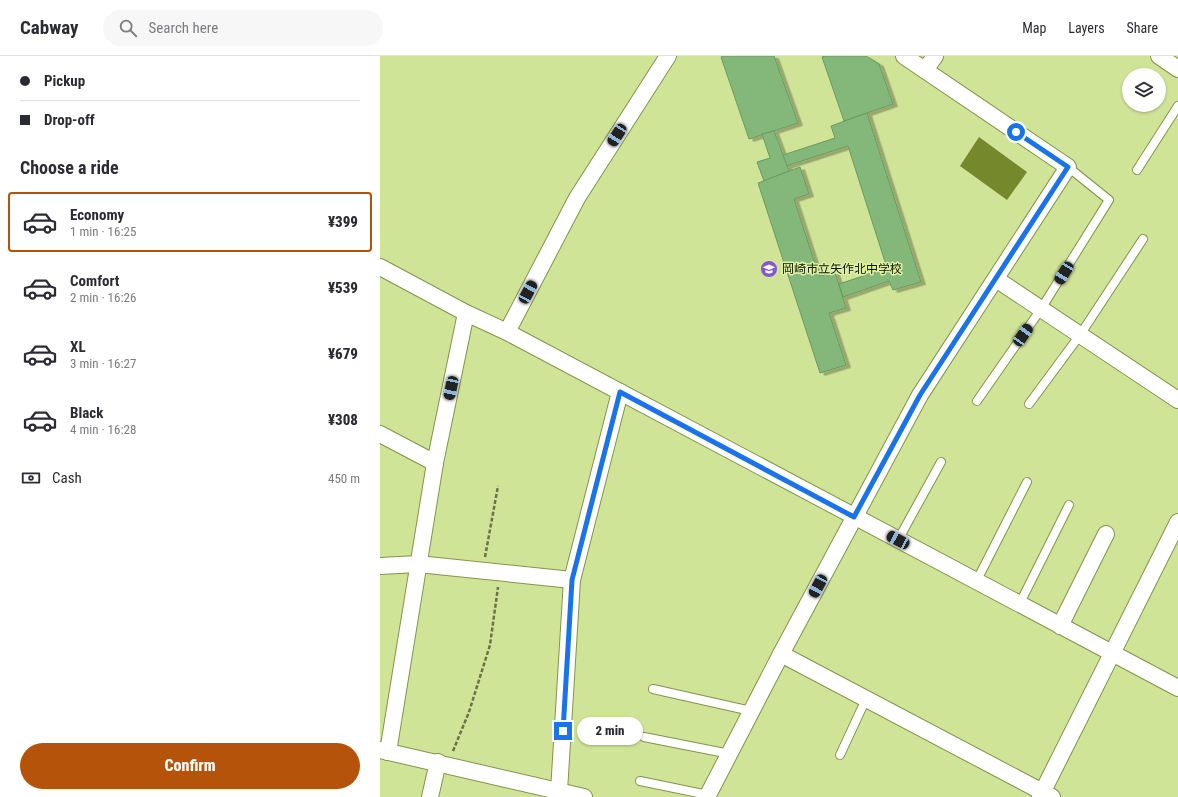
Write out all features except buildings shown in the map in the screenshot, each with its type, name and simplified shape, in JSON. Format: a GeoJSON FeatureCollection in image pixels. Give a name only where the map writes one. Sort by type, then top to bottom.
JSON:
{"type":"FeatureCollection","features":[{"type":"Feature","properties":{"kind":"street"},"geometry":{"type":"LineString","coordinates":[[708,796],[781,654],[920,395],[1068,167],[904,56]]}},
{"type":"Feature","properties":{"kind":"street"},"geometry":{"type":"LineString","coordinates":[[926,70],[935,56]]}},
{"type":"Feature","properties":{"kind":"street"},"geometry":{"type":"LineString","coordinates":[[1159,56],[1178,69]]}},
{"type":"Feature","properties":{"kind":"street"},"geometry":{"type":"LineString","coordinates":[[507,332],[577,198],[665,57]]}},
{"type":"Feature","properties":{"kind":"street"},"geometry":{"type":"LineString","coordinates":[[380,267],[466,313],[507,332],[1178,688]]}},
{"type":"Feature","properties":{"kind":"street"},"geometry":{"type":"LineString","coordinates":[[996,279],[1178,400]]}},
{"type":"Feature","properties":{"kind":"street"},"geometry":{"type":"LineString","coordinates":[[466,313],[436,463],[384,751],[443,763],[571,795],[572,580],[620,392]]}},
{"type":"Feature","properties":{"kind":"street"},"geometry":{"type":"LineString","coordinates":[[380,434],[436,463]]}},
{"type":"Feature","properties":{"kind":"street"},"geometry":{"type":"LineString","coordinates":[[781,654],[1045,795],[1112,654],[1178,522]]}},
{"type":"Feature","properties":{"kind":"street"},"geometry":{"type":"LineString","coordinates":[[1060,626],[1106,534]]}},
{"type":"Feature","properties":{"kind":"street"},"geometry":{"type":"LineString","coordinates":[[380,566],[418,564],[572,580]]}},
{"type":"Feature","properties":{"kind":"street"},"geometry":{"type":"LineString","coordinates":[[430,797],[443,763]]}},
{"type":"Feature","properties":{"kind":"lane"},"geometry":{"type":"LineString","coordinates":[[1137,170],[1178,106]]}},
{"type":"Feature","properties":{"kind":"lane"},"geometry":{"type":"LineString","coordinates":[[977,401],[1041,309],[1109,200],[1068,167]]}},
{"type":"Feature","properties":{"kind":"lane"},"geometry":{"type":"LineString","coordinates":[[1028,404],[1080,335],[1143,239]]}},
{"type":"Feature","properties":{"kind":"lane"},"geometry":{"type":"LineString","coordinates":[[898,540],[941,462]]}},
{"type":"Feature","properties":{"kind":"lane"},"geometry":{"type":"LineString","coordinates":[[976,582],[1027,482]]}},
{"type":"Feature","properties":{"kind":"lane"},"geometry":{"type":"LineString","coordinates":[[1019,605],[1069,505]]}},
{"type":"Feature","properties":{"kind":"lane"},"geometry":{"type":"LineString","coordinates":[[653,689],[751,712]]}},
{"type":"Feature","properties":{"kind":"lane"},"geometry":{"type":"LineString","coordinates":[[840,755],[866,699]]}},
{"type":"Feature","properties":{"kind":"lane"},"geometry":{"type":"LineString","coordinates":[[644,736],[730,754]]}},
{"type":"Feature","properties":{"kind":"lane"},"geometry":{"type":"LineString","coordinates":[[640,781],[708,796]]}},
{"type":"Feature","properties":{"kind":"path"},"geometry":{"type":"LineString","coordinates":[[482,571],[498,486]]}},
{"type":"Feature","properties":{"kind":"path"},"geometry":{"type":"LineString","coordinates":[[443,763],[469,712],[490,645],[500,573]]}},
{"type":"Feature","properties":{"kind":"shaded area"},"geometry":{"type":"Polygon","coordinates":[[[979,137],[1027,172],[1007,200],[960,166],[979,137]]]}},
{"type":"Feature","properties":{"kind":"place","name":"岡崎市立矢作北中学校"},"geometry":{"type":"Point","coordinates":[769,269]}},
{"type":"Feature","properties":{"kind":"route"},"geometry":{"type":"LineString","coordinates":[[563,731],[572,580],[620,392],[854,517],[920,395],[1068,167],[1016,132]]}}]}
